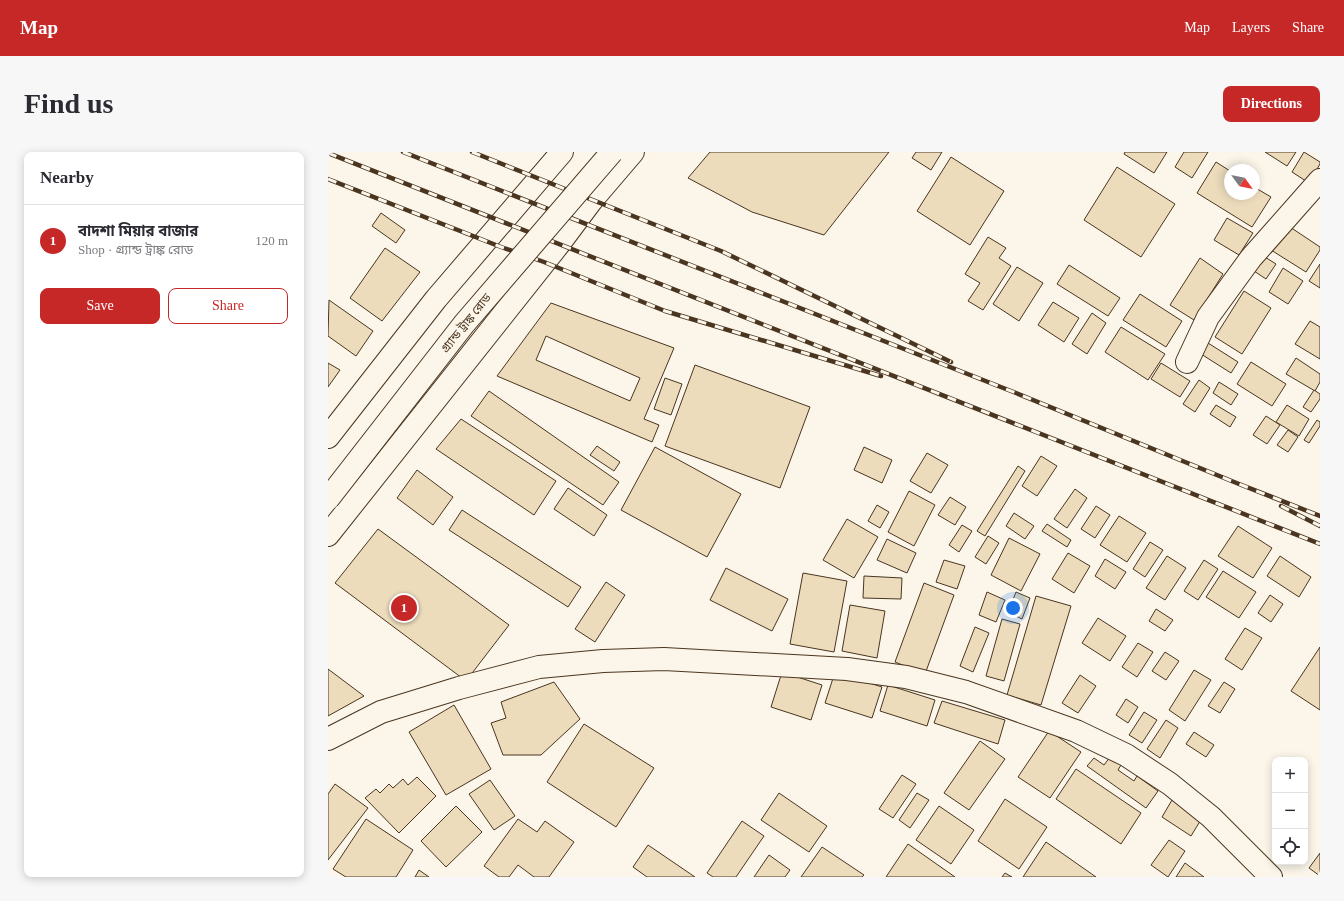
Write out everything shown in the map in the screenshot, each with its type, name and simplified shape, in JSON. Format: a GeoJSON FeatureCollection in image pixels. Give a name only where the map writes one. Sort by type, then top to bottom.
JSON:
{"type":"FeatureCollection","features":[{"type":"Feature","properties":{"kind":"main road"},"geometry":{"type":"LineString","coordinates":[[328,437],[436,299],[562,152]]}},
{"type":"Feature","properties":{"kind":"main road","name":"গ্র্যান্ড ট্রাঙ্ক রোড"},"geometry":{"type":"LineString","coordinates":[[328,500],[464,324],[612,152]]}},
{"type":"Feature","properties":{"kind":"main road"},"geometry":{"type":"LineString","coordinates":[[328,535],[559,244],[592,200],[633,152]]}},
{"type":"Feature","properties":{"kind":"main road"},"geometry":{"type":"LineString","coordinates":[[1187,362],[1208,317],[1247,264],[1320,180]]}},
{"type":"Feature","properties":{"kind":"main road"},"geometry":{"type":"LineString","coordinates":[[328,739],[381,712],[459,688],[539,667],[602,661],[664,659],[847,669],[906,677],[973,694],[1076,731],[1126,755],[1170,784],[1211,817],[1271,877]]}},
{"type":"Feature","properties":{"kind":"building"},"geometry":{"type":"Polygon","coordinates":[[[710,152],[889,152],[824,235],[752,212],[688,178],[710,152]]]}},
{"type":"Feature","properties":{"kind":"building"},"geometry":{"type":"Polygon","coordinates":[[[916,152],[942,152],[931,170],[912,158],[916,152]]]}},
{"type":"Feature","properties":{"kind":"building"},"geometry":{"type":"Polygon","coordinates":[[[1125,152],[1167,152],[1154,173],[1124,154],[1125,152]]]}},
{"type":"Feature","properties":{"kind":"building"},"geometry":{"type":"Polygon","coordinates":[[[1184,152],[1208,152],[1192,178],[1175,167],[1184,152]]]}},
{"type":"Feature","properties":{"kind":"building"},"geometry":{"type":"Polygon","coordinates":[[[1265,152],[1296,152],[1287,166],[1265,152]]]}},
{"type":"Feature","properties":{"kind":"building"},"geometry":{"type":"Polygon","coordinates":[[[1304,152],[1320,162],[1309,183],[1292,172],[1304,152]]]}},
{"type":"Feature","properties":{"kind":"building"},"geometry":{"type":"Polygon","coordinates":[[[951,157],[1004,191],[970,245],[917,211],[951,157]]]}},
{"type":"Feature","properties":{"kind":"building"},"geometry":{"type":"Polygon","coordinates":[[[1216,162],[1224,167],[1224,200],[1260,200],[1260,191],[1271,197],[1252,227],[1197,193],[1216,162]]]}},
{"type":"Feature","properties":{"kind":"building"},"geometry":{"type":"Polygon","coordinates":[[[1117,167],[1175,204],[1141,257],[1084,220],[1117,167]]]}},
{"type":"Feature","properties":{"kind":"building"},"geometry":{"type":"Polygon","coordinates":[[[381,213],[405,230],[396,243],[372,226],[381,213]]]}},
{"type":"Feature","properties":{"kind":"building"},"geometry":{"type":"Polygon","coordinates":[[[1227,218],[1253,233],[1239,255],[1214,240],[1227,218]]]}},
{"type":"Feature","properties":{"kind":"building"},"geometry":{"type":"Polygon","coordinates":[[[1287,225],[1320,247],[1320,250],[1306,272],[1271,250],[1287,225]]]}},
{"type":"Feature","properties":{"kind":"building"},"geometry":{"type":"Polygon","coordinates":[[[988,237],[1006,248],[999,258],[1011,266],[983,310],[968,301],[980,283],[965,274],[988,237]]]}},
{"type":"Feature","properties":{"kind":"building"},"geometry":{"type":"Polygon","coordinates":[[[385,248],[420,272],[382,321],[350,298],[385,248]]]}},
{"type":"Feature","properties":{"kind":"building"},"geometry":{"type":"Polygon","coordinates":[[[1257,252],[1276,264],[1266,279],[1248,267],[1257,252]]]}},
{"type":"Feature","properties":{"kind":"building"},"geometry":{"type":"Polygon","coordinates":[[[1200,258],[1223,274],[1194,320],[1170,305],[1200,258]]]}},
{"type":"Feature","properties":{"kind":"building"},"geometry":{"type":"Polygon","coordinates":[[[1320,264],[1320,288],[1309,281],[1320,264]]]}},
{"type":"Feature","properties":{"kind":"building"},"geometry":{"type":"Polygon","coordinates":[[[1069,265],[1120,298],[1108,316],[1057,284],[1069,265]]]}},
{"type":"Feature","properties":{"kind":"building"},"geometry":{"type":"Polygon","coordinates":[[[1017,267],[1043,283],[1019,321],[993,304],[1017,267]]]}},
{"type":"Feature","properties":{"kind":"building"},"geometry":{"type":"Polygon","coordinates":[[[1283,268],[1303,281],[1288,304],[1269,292],[1283,268]]]}},
{"type":"Feature","properties":{"kind":"building"},"geometry":{"type":"Polygon","coordinates":[[[1244,291],[1271,308],[1242,354],[1215,337],[1244,291]]]}},
{"type":"Feature","properties":{"kind":"building"},"geometry":{"type":"Polygon","coordinates":[[[1140,294],[1182,321],[1166,347],[1123,320],[1140,294]]]}},
{"type":"Feature","properties":{"kind":"building"},"geometry":{"type":"Polygon","coordinates":[[[329,300],[373,331],[356,356],[328,336],[329,300]]]}},
{"type":"Feature","properties":{"kind":"building"},"geometry":{"type":"Polygon","coordinates":[[[1053,302],[1079,318],[1064,342],[1038,325],[1053,302]]]}},
{"type":"Feature","properties":{"kind":"building"},"geometry":{"type":"Polygon","coordinates":[[[551,303],[674,348],[644,419],[659,425],[652,442],[497,376],[551,303]],[[546,336],[536,360],[630,401],[640,378],[546,336]]]}},
{"type":"Feature","properties":{"kind":"building"},"geometry":{"type":"Polygon","coordinates":[[[1092,313],[1106,323],[1087,354],[1072,344],[1092,313]]]}},
{"type":"Feature","properties":{"kind":"building"},"geometry":{"type":"Polygon","coordinates":[[[1310,321],[1320,327],[1320,359],[1295,344],[1310,321]]]}},
{"type":"Feature","properties":{"kind":"building"},"geometry":{"type":"Polygon","coordinates":[[[1121,327],[1165,354],[1148,380],[1105,352],[1121,327]]]}},
{"type":"Feature","properties":{"kind":"building"},"geometry":{"type":"Polygon","coordinates":[[[1208,343],[1238,362],[1231,373],[1201,354],[1208,343]]]}},
{"type":"Feature","properties":{"kind":"building"},"geometry":{"type":"Polygon","coordinates":[[[1296,358],[1320,374],[1320,382],[1315,391],[1286,374],[1296,358]]]}},
{"type":"Feature","properties":{"kind":"building"},"geometry":{"type":"Polygon","coordinates":[[[1251,362],[1286,384],[1272,406],[1237,384],[1251,362]]]}},
{"type":"Feature","properties":{"kind":"building"},"geometry":{"type":"Polygon","coordinates":[[[328,363],[340,370],[328,387],[328,363]]]}},
{"type":"Feature","properties":{"kind":"building"},"geometry":{"type":"Polygon","coordinates":[[[1161,363],[1190,381],[1180,397],[1151,379],[1161,363]]]}},
{"type":"Feature","properties":{"kind":"building"},"geometry":{"type":"Polygon","coordinates":[[[695,365],[810,407],[780,488],[665,446],[695,365]]]}},
{"type":"Feature","properties":{"kind":"building"},"geometry":{"type":"Polygon","coordinates":[[[665,378],[682,384],[671,415],[654,409],[665,378]]]}},
{"type":"Feature","properties":{"kind":"building"},"geometry":{"type":"Polygon","coordinates":[[[1199,380],[1210,388],[1195,412],[1183,404],[1199,380]]]}},
{"type":"Feature","properties":{"kind":"building"},"geometry":{"type":"Polygon","coordinates":[[[1219,382],[1238,394],[1231,405],[1213,393],[1219,382]]]}},
{"type":"Feature","properties":{"kind":"building"},"geometry":{"type":"Polygon","coordinates":[[[1314,390],[1320,394],[1320,399],[1311,412],[1303,407],[1314,390]]]}},
{"type":"Feature","properties":{"kind":"building"},"geometry":{"type":"Polygon","coordinates":[[[489,391],[619,482],[603,505],[471,416],[489,391]]]}},
{"type":"Feature","properties":{"kind":"building"},"geometry":{"type":"Polygon","coordinates":[[[1216,405],[1236,417],[1230,427],[1210,414],[1216,405]]]}},
{"type":"Feature","properties":{"kind":"building"},"geometry":{"type":"Polygon","coordinates":[[[1287,405],[1309,419],[1299,436],[1276,422],[1287,405]]]}},
{"type":"Feature","properties":{"kind":"building"},"geometry":{"type":"Polygon","coordinates":[[[1266,416],[1280,425],[1267,444],[1253,435],[1266,416]]]}},
{"type":"Feature","properties":{"kind":"building"},"geometry":{"type":"Polygon","coordinates":[[[461,419],[556,481],[534,515],[436,449],[461,419]]]}},
{"type":"Feature","properties":{"kind":"building"},"geometry":{"type":"Polygon","coordinates":[[[1317,420],[1320,422],[1320,426],[1309,443],[1304,440],[1317,420]]]}},
{"type":"Feature","properties":{"kind":"building"},"geometry":{"type":"Polygon","coordinates":[[[1288,430],[1298,437],[1288,452],[1277,445],[1288,430]]]}},
{"type":"Feature","properties":{"kind":"building"},"geometry":{"type":"Polygon","coordinates":[[[597,446],[620,462],[614,471],[590,455],[597,446]]]}},
{"type":"Feature","properties":{"kind":"building"},"geometry":{"type":"Polygon","coordinates":[[[655,447],[741,494],[707,557],[621,510],[655,447]]]}},
{"type":"Feature","properties":{"kind":"building"},"geometry":{"type":"Polygon","coordinates":[[[864,447],[892,460],[882,483],[854,470],[864,447]]]}},
{"type":"Feature","properties":{"kind":"building"},"geometry":{"type":"Polygon","coordinates":[[[927,453],[948,465],[931,493],[910,481],[927,453]]]}},
{"type":"Feature","properties":{"kind":"building"},"geometry":{"type":"Polygon","coordinates":[[[1041,456],[1057,466],[1037,496],[1022,486],[1041,456]]]}},
{"type":"Feature","properties":{"kind":"building"},"geometry":{"type":"Polygon","coordinates":[[[1018,466],[1025,471],[985,536],[977,531],[1018,466]]]}},
{"type":"Feature","properties":{"kind":"building"},"geometry":{"type":"Polygon","coordinates":[[[417,470],[453,497],[433,525],[397,498],[417,470]]]}},
{"type":"Feature","properties":{"kind":"building"},"geometry":{"type":"Polygon","coordinates":[[[568,488],[607,515],[594,536],[554,509],[568,488]]]}},
{"type":"Feature","properties":{"kind":"building"},"geometry":{"type":"Polygon","coordinates":[[[1075,489],[1087,498],[1067,528],[1054,519],[1075,489]]]}},
{"type":"Feature","properties":{"kind":"building"},"geometry":{"type":"Polygon","coordinates":[[[909,491],[935,505],[914,546],[888,532],[909,491]]]}},
{"type":"Feature","properties":{"kind":"building"},"geometry":{"type":"Polygon","coordinates":[[[950,497],[966,507],[955,525],[938,515],[950,497]]]}},
{"type":"Feature","properties":{"kind":"building"},"geometry":{"type":"Polygon","coordinates":[[[877,505],[889,512],[880,528],[868,521],[877,505]]]}},
{"type":"Feature","properties":{"kind":"building"},"geometry":{"type":"Polygon","coordinates":[[[1096,506],[1110,515],[1095,538],[1081,529],[1096,506]]]}},
{"type":"Feature","properties":{"kind":"building"},"geometry":{"type":"Polygon","coordinates":[[[462,510],[581,587],[568,607],[449,530],[462,510]]]}},
{"type":"Feature","properties":{"kind":"building"},"geometry":{"type":"Polygon","coordinates":[[[1014,513],[1034,526],[1025,539],[1006,526],[1014,513]]]}},
{"type":"Feature","properties":{"kind":"building"},"geometry":{"type":"Polygon","coordinates":[[[1119,516],[1146,533],[1127,562],[1100,545],[1119,516]]]}},
{"type":"Feature","properties":{"kind":"building"},"geometry":{"type":"Polygon","coordinates":[[[847,519],[878,537],[854,578],[823,560],[847,519]]]}},
{"type":"Feature","properties":{"kind":"building"},"geometry":{"type":"Polygon","coordinates":[[[1047,524],[1071,540],[1067,547],[1042,531],[1047,524]]]}},
{"type":"Feature","properties":{"kind":"building"},"geometry":{"type":"Polygon","coordinates":[[[962,525],[972,531],[959,552],[949,545],[962,525]]]}},
{"type":"Feature","properties":{"kind":"building"},"geometry":{"type":"Polygon","coordinates":[[[1238,526],[1272,548],[1253,578],[1218,556],[1238,526]]]}},
{"type":"Feature","properties":{"kind":"building"},"geometry":{"type":"Polygon","coordinates":[[[378,529],[509,625],[466,681],[335,583],[378,529]]]}},
{"type":"Feature","properties":{"kind":"building"},"geometry":{"type":"Polygon","coordinates":[[[988,536],[999,543],[986,564],[975,557],[988,536]]]}},
{"type":"Feature","properties":{"kind":"building"},"geometry":{"type":"Polygon","coordinates":[[[1009,538],[1040,554],[1021,591],[991,575],[1009,538]]]}},
{"type":"Feature","properties":{"kind":"building"},"geometry":{"type":"Polygon","coordinates":[[[887,539],[916,553],[907,573],[877,560],[887,539]]]}},
{"type":"Feature","properties":{"kind":"building"},"geometry":{"type":"Polygon","coordinates":[[[1150,542],[1163,550],[1145,577],[1133,569],[1150,542]]]}},
{"type":"Feature","properties":{"kind":"building"},"geometry":{"type":"Polygon","coordinates":[[[1068,553],[1090,566],[1074,593],[1052,579],[1068,553]]]}},
{"type":"Feature","properties":{"kind":"building"},"geometry":{"type":"Polygon","coordinates":[[[1167,556],[1186,568],[1165,600],[1146,588],[1167,556]]]}},
{"type":"Feature","properties":{"kind":"building"},"geometry":{"type":"Polygon","coordinates":[[[1280,556],[1311,577],[1299,597],[1267,576],[1280,556]]]}},
{"type":"Feature","properties":{"kind":"building"},"geometry":{"type":"Polygon","coordinates":[[[1105,559],[1126,572],[1115,589],[1095,576],[1105,559]]]}},
{"type":"Feature","properties":{"kind":"building"},"geometry":{"type":"Polygon","coordinates":[[[944,560],[965,566],[957,589],[936,582],[944,560]]]}},
{"type":"Feature","properties":{"kind":"building"},"geometry":{"type":"Polygon","coordinates":[[[1204,560],[1218,569],[1198,600],[1184,591],[1204,560]]]}},
{"type":"Feature","properties":{"kind":"building"},"geometry":{"type":"Polygon","coordinates":[[[726,568],[788,599],[772,631],[710,600],[726,568]]]}},
{"type":"Feature","properties":{"kind":"building"},"geometry":{"type":"Polygon","coordinates":[[[1223,571],[1256,592],[1239,618],[1206,597],[1223,571]]]}},
{"type":"Feature","properties":{"kind":"building"},"geometry":{"type":"Polygon","coordinates":[[[803,573],[847,581],[834,652],[790,644],[803,573]]]}},
{"type":"Feature","properties":{"kind":"building"},"geometry":{"type":"Polygon","coordinates":[[[864,576],[902,578],[901,599],[863,598],[864,576]]]}},
{"type":"Feature","properties":{"kind":"building"},"geometry":{"type":"Polygon","coordinates":[[[606,582],[625,595],[595,642],[575,629],[606,582]]]}},
{"type":"Feature","properties":{"kind":"building"},"geometry":{"type":"Polygon","coordinates":[[[924,583],[954,595],[925,674],[895,662],[924,583]]]}},
{"type":"Feature","properties":{"kind":"building"},"geometry":{"type":"Polygon","coordinates":[[[987,592],[1005,600],[996,622],[979,615],[987,592]]]}},
{"type":"Feature","properties":{"kind":"building"},"geometry":{"type":"Polygon","coordinates":[[[1016,592],[1030,598],[1022,619],[1008,612],[1016,592]]]}},
{"type":"Feature","properties":{"kind":"building"},"geometry":{"type":"Polygon","coordinates":[[[1270,595],[1283,604],[1271,622],[1258,613],[1270,595]]]}},
{"type":"Feature","properties":{"kind":"building"},"geometry":{"type":"Polygon","coordinates":[[[1036,596],[1071,606],[1041,705],[1007,695],[1036,596]]]}},
{"type":"Feature","properties":{"kind":"building"},"geometry":{"type":"Polygon","coordinates":[[[850,605],[885,611],[877,658],[842,651],[850,605]]]}},
{"type":"Feature","properties":{"kind":"building"},"geometry":{"type":"Polygon","coordinates":[[[1156,609],[1173,620],[1165,631],[1149,621],[1156,609]]]}},
{"type":"Feature","properties":{"kind":"building"},"geometry":{"type":"Polygon","coordinates":[[[1098,618],[1126,636],[1110,661],[1082,643],[1098,618]]]}},
{"type":"Feature","properties":{"kind":"building"},"geometry":{"type":"Polygon","coordinates":[[[1002,619],[1020,624],[1004,681],[986,676],[1002,619]]]}},
{"type":"Feature","properties":{"kind":"building"},"geometry":{"type":"Polygon","coordinates":[[[975,627],[989,633],[973,672],[960,666],[975,627]]]}},
{"type":"Feature","properties":{"kind":"building"},"geometry":{"type":"Polygon","coordinates":[[[1245,628],[1262,638],[1242,670],[1225,659],[1245,628]]]}},
{"type":"Feature","properties":{"kind":"building"},"geometry":{"type":"Polygon","coordinates":[[[1138,643],[1153,652],[1137,677],[1122,667],[1138,643]]]}},
{"type":"Feature","properties":{"kind":"building"},"geometry":{"type":"Polygon","coordinates":[[[1320,647],[1320,710],[1291,691],[1320,647]]]}},
{"type":"Feature","properties":{"kind":"building"},"geometry":{"type":"Polygon","coordinates":[[[1165,652],[1179,661],[1166,680],[1152,671],[1165,652]]]}},
{"type":"Feature","properties":{"kind":"building"},"geometry":{"type":"Polygon","coordinates":[[[328,669],[364,696],[328,716],[328,669]]]}},
{"type":"Feature","properties":{"kind":"building"},"geometry":{"type":"Polygon","coordinates":[[[1194,670],[1211,680],[1185,721],[1169,710],[1194,670]]]}},
{"type":"Feature","properties":{"kind":"building"},"geometry":{"type":"Polygon","coordinates":[[[782,672],[822,685],[811,720],[771,707],[782,672]]]}},
{"type":"Feature","properties":{"kind":"building"},"geometry":{"type":"Polygon","coordinates":[[[835,672],[882,687],[872,718],[825,703],[835,672]]]}},
{"type":"Feature","properties":{"kind":"building"},"geometry":{"type":"Polygon","coordinates":[[[1080,675],[1096,686],[1078,713],[1062,703],[1080,675]]]}},
{"type":"Feature","properties":{"kind":"building"},"geometry":{"type":"Polygon","coordinates":[[[554,682],[580,719],[541,755],[503,755],[491,723],[506,718],[501,702],[554,682]]]}},
{"type":"Feature","properties":{"kind":"building"},"geometry":{"type":"Polygon","coordinates":[[[1224,682],[1235,689],[1220,713],[1208,706],[1224,682]]]}},
{"type":"Feature","properties":{"kind":"building"},"geometry":{"type":"Polygon","coordinates":[[[888,685],[935,700],[927,726],[880,711],[888,685]]]}},
{"type":"Feature","properties":{"kind":"building"},"geometry":{"type":"Polygon","coordinates":[[[1126,699],[1138,707],[1128,723],[1116,715],[1126,699]]]}},
{"type":"Feature","properties":{"kind":"building"},"geometry":{"type":"Polygon","coordinates":[[[942,701],[1005,720],[998,744],[934,723],[942,701]]]}},
{"type":"Feature","properties":{"kind":"building"},"geometry":{"type":"Polygon","coordinates":[[[454,705],[491,769],[446,795],[409,732],[454,705]]]}},
{"type":"Feature","properties":{"kind":"building"},"geometry":{"type":"Polygon","coordinates":[[[1144,712],[1157,720],[1142,743],[1129,735],[1144,712]]]}},
{"type":"Feature","properties":{"kind":"building"},"geometry":{"type":"Polygon","coordinates":[[[1166,720],[1178,728],[1160,758],[1147,749],[1166,720]]]}},
{"type":"Feature","properties":{"kind":"building"},"geometry":{"type":"Polygon","coordinates":[[[584,724],[654,768],[616,827],[547,782],[584,724]]]}},
{"type":"Feature","properties":{"kind":"building"},"geometry":{"type":"Polygon","coordinates":[[[1049,731],[1081,752],[1050,798],[1018,777],[1049,731]]]}},
{"type":"Feature","properties":{"kind":"building"},"geometry":{"type":"Polygon","coordinates":[[[1194,732],[1214,745],[1206,757],[1186,744],[1194,732]]]}},
{"type":"Feature","properties":{"kind":"building"},"geometry":{"type":"Polygon","coordinates":[[[980,741],[1005,759],[969,810],[944,793],[980,741]]]}},
{"type":"Feature","properties":{"kind":"building"},"geometry":{"type":"Polygon","coordinates":[[[1110,757],[1121,765],[1118,770],[1134,781],[1137,776],[1158,791],[1146,808],[1087,766],[1094,758],[1104,765],[1110,757]]]}},
{"type":"Feature","properties":{"kind":"building"},"geometry":{"type":"Polygon","coordinates":[[[1076,769],[1141,813],[1121,844],[1056,799],[1076,769]]]}},
{"type":"Feature","properties":{"kind":"building"},"geometry":{"type":"Polygon","coordinates":[[[902,775],[916,784],[893,818],[879,809],[902,775]]]}},
{"type":"Feature","properties":{"kind":"building"},"geometry":{"type":"Polygon","coordinates":[[[417,777],[436,796],[399,833],[365,798],[376,789],[380,793],[389,784],[393,788],[403,779],[408,785],[417,777]]]}},
{"type":"Feature","properties":{"kind":"building"},"geometry":{"type":"Polygon","coordinates":[[[490,780],[515,816],[494,830],[469,794],[490,780]]]}},
{"type":"Feature","properties":{"kind":"building"},"geometry":{"type":"Polygon","coordinates":[[[335,784],[368,808],[328,860],[328,794],[335,784]]]}},
{"type":"Feature","properties":{"kind":"building"},"geometry":{"type":"Polygon","coordinates":[[[779,793],[827,826],[809,852],[761,820],[779,793]]]}},
{"type":"Feature","properties":{"kind":"building"},"geometry":{"type":"Polygon","coordinates":[[[917,793],[929,800],[910,828],[899,820],[917,793]]]}},
{"type":"Feature","properties":{"kind":"building"},"geometry":{"type":"Polygon","coordinates":[[[1005,799],[1047,827],[1019,869],[978,841],[1005,799]]]}},
{"type":"Feature","properties":{"kind":"building"},"geometry":{"type":"Polygon","coordinates":[[[1172,800],[1202,818],[1191,836],[1162,817],[1172,800]]]}},
{"type":"Feature","properties":{"kind":"building"},"geometry":{"type":"Polygon","coordinates":[[[456,806],[482,832],[446,867],[421,841],[456,806]]]}},
{"type":"Feature","properties":{"kind":"building"},"geometry":{"type":"Polygon","coordinates":[[[939,806],[974,830],[951,864],[916,840],[939,806]]]}},
{"type":"Feature","properties":{"kind":"building"},"geometry":{"type":"Polygon","coordinates":[[[366,819],[413,850],[396,877],[346,877],[333,869],[366,819]]]}},
{"type":"Feature","properties":{"kind":"building"},"geometry":{"type":"Polygon","coordinates":[[[518,819],[537,832],[545,821],[574,842],[549,877],[534,877],[518,865],[509,877],[499,877],[484,866],[518,819]]]}},
{"type":"Feature","properties":{"kind":"building"},"geometry":{"type":"Polygon","coordinates":[[[742,821],[764,836],[736,877],[713,877],[707,873],[742,821]]]}},
{"type":"Feature","properties":{"kind":"building"},"geometry":{"type":"Polygon","coordinates":[[[1169,840],[1185,851],[1168,877],[1151,865],[1169,840]]]}},
{"type":"Feature","properties":{"kind":"building"},"geometry":{"type":"Polygon","coordinates":[[[1046,842],[1096,877],[1023,877],[1046,842]]]}},
{"type":"Feature","properties":{"kind":"building"},"geometry":{"type":"Polygon","coordinates":[[[908,844],[955,877],[886,877],[908,844]]]}},
{"type":"Feature","properties":{"kind":"building"},"geometry":{"type":"Polygon","coordinates":[[[648,845],[695,877],[647,877],[633,867],[648,845]]]}},
{"type":"Feature","properties":{"kind":"building"},"geometry":{"type":"Polygon","coordinates":[[[822,847],[864,875],[862,877],[801,877],[822,847]]]}},
{"type":"Feature","properties":{"kind":"building"},"geometry":{"type":"Polygon","coordinates":[[[1320,853],[1320,876],[1309,868],[1320,853]]]}},
{"type":"Feature","properties":{"kind":"building"},"geometry":{"type":"Polygon","coordinates":[[[769,855],[790,870],[785,877],[754,877],[769,855]]]}},
{"type":"Feature","properties":{"kind":"building"},"geometry":{"type":"Polygon","coordinates":[[[1185,863],[1204,877],[1176,877],[1185,863]]]}},
{"type":"Feature","properties":{"kind":"building"},"geometry":{"type":"Polygon","coordinates":[[[419,870],[429,877],[415,877],[419,870]]]}},
{"type":"Feature","properties":{"kind":"building"},"geometry":{"type":"Polygon","coordinates":[[[1005,873],[1012,877],[1002,877],[1005,873]]]}},
{"type":"Feature","properties":{"kind":"railway"},"geometry":{"type":"LineString","coordinates":[[403,152],[1016,393],[1320,516]]}},
{"type":"Feature","properties":{"kind":"railway"},"geometry":{"type":"LineString","coordinates":[[472,152],[721,251],[951,362]]}},
{"type":"Feature","properties":{"kind":"railway"},"geometry":{"type":"LineString","coordinates":[[328,153],[1320,544]]}},
{"type":"Feature","properties":{"kind":"railway"},"geometry":{"type":"LineString","coordinates":[[328,179],[501,247],[544,262],[665,311],[881,376]]}},
{"type":"Feature","properties":{"kind":"railway"},"geometry":{"type":"LineString","coordinates":[[1281,506],[1320,526]]}},
{"type":"Feature","properties":{"kind":"place","name":"বাদশা মিয়ার বাজার"},"geometry":{"type":"Point","coordinates":[404,608]}}]}
